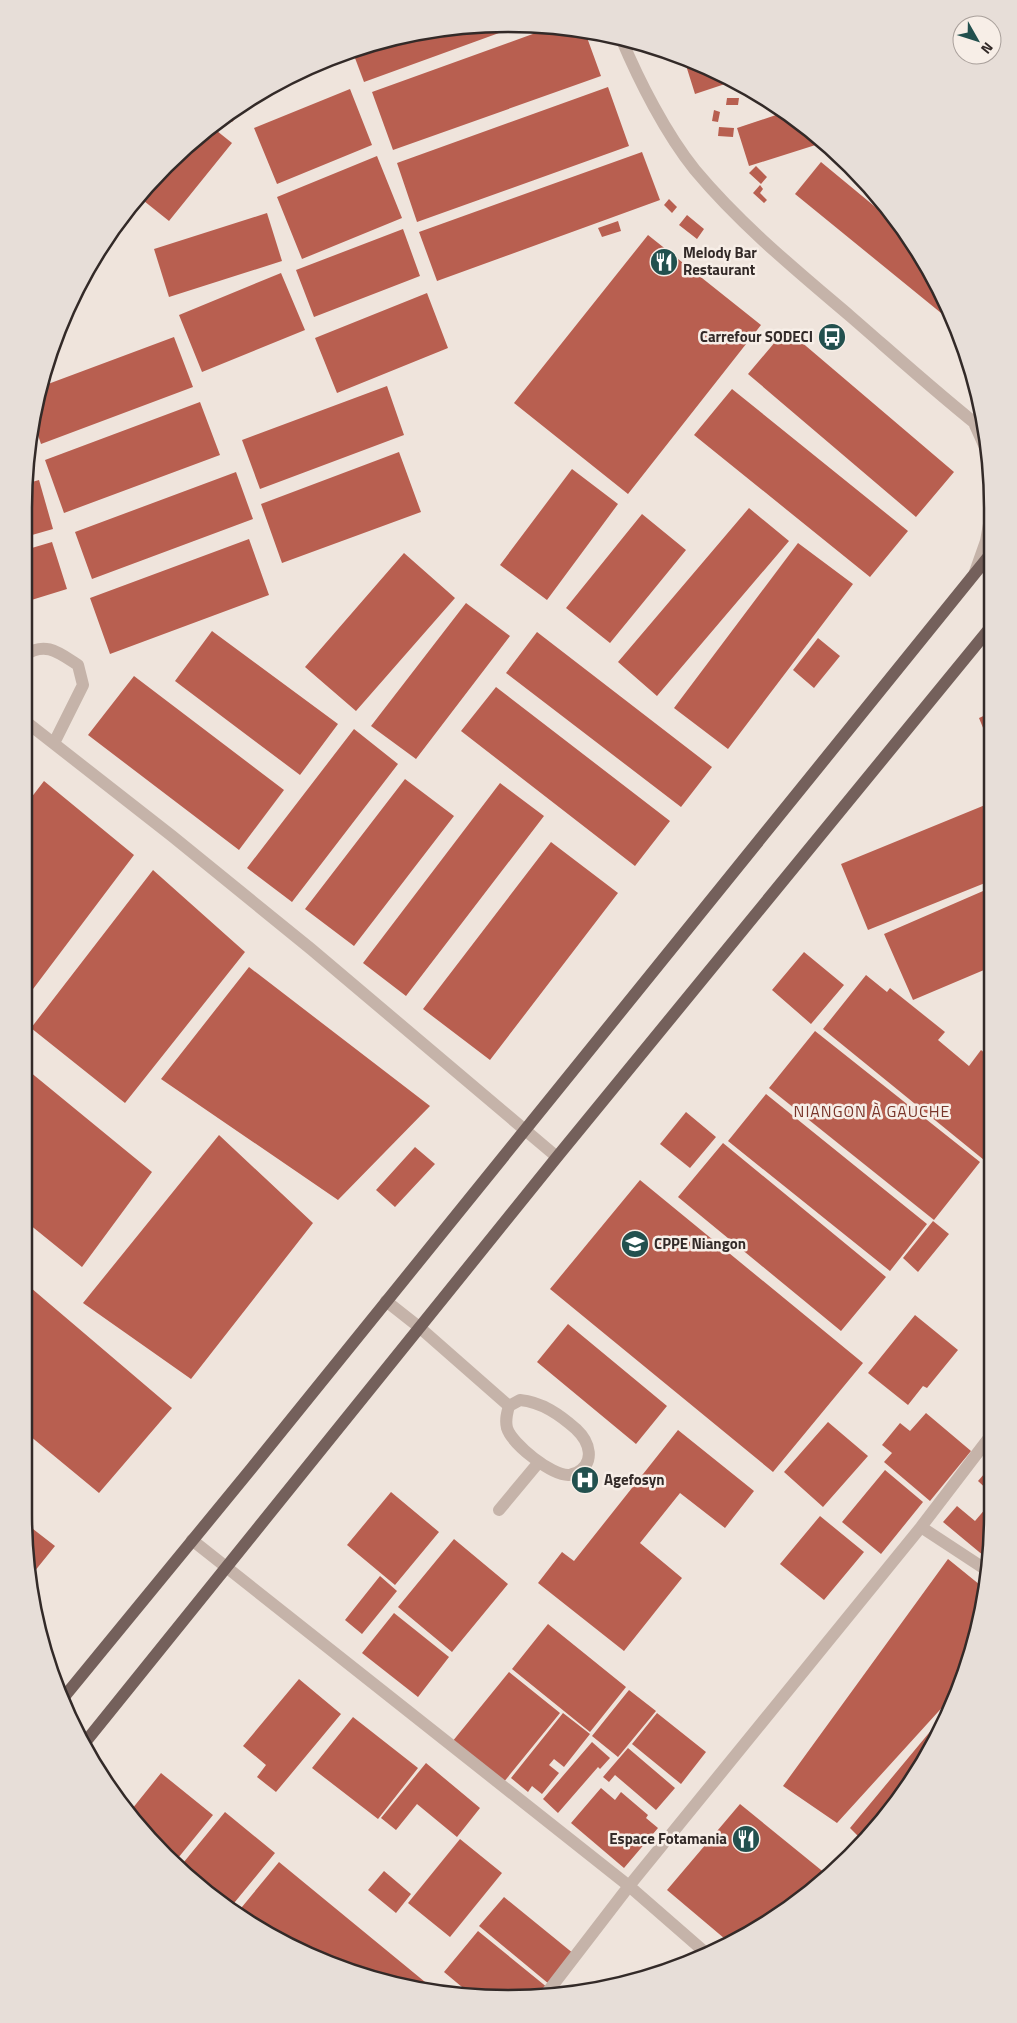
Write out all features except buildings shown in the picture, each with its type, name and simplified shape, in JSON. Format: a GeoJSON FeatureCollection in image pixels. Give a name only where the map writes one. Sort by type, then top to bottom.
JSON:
{"type":"FeatureCollection","features":[{"type":"Feature","properties":{"kind":"main road"},"geometry":{"type":"LineString","coordinates":[[67,1693],[984,562]]}},
{"type":"Feature","properties":{"kind":"main road"},"geometry":{"type":"LineString","coordinates":[[89,1738],[557,1157],[984,635]]}},
{"type":"Feature","properties":{"kind":"street"},"geometry":{"type":"LineString","coordinates":[[625,47],[661,120],[694,169],[744,223],[976,421]]}},
{"type":"Feature","properties":{"kind":"street"},"geometry":{"type":"LineString","coordinates":[[975,574],[984,547]]}},
{"type":"Feature","properties":{"kind":"street"},"geometry":{"type":"LineString","coordinates":[[32,650],[52,649],[78,665],[83,685],[54,743]]}},
{"type":"Feature","properties":{"kind":"street"},"geometry":{"type":"LineString","coordinates":[[32,727],[311,949],[557,1157]]}},
{"type":"Feature","properties":{"kind":"street"},"geometry":{"type":"LineString","coordinates":[[386,1301],[419,1327],[509,1406]]}},
{"type":"Feature","properties":{"kind":"street"},"geometry":{"type":"LineString","coordinates":[[520,1400],[541,1404],[577,1430],[583,1436],[588,1447],[589,1458],[583,1469],[570,1476],[557,1472],[539,1462],[516,1443],[507,1429],[506,1417],[509,1406],[520,1400]]}},
{"type":"Feature","properties":{"kind":"street"},"geometry":{"type":"LineString","coordinates":[[551,1988],[629,1886],[920,1527],[984,1444]]}},
{"type":"Feature","properties":{"kind":"street"},"geometry":{"type":"LineString","coordinates":[[499,1510],[539,1462]]}},
{"type":"Feature","properties":{"kind":"street"},"geometry":{"type":"LineString","coordinates":[[920,1527],[981,1566]]}},
{"type":"Feature","properties":{"kind":"street"},"geometry":{"type":"LineString","coordinates":[[192,1540],[629,1886],[701,1949]]}},
{"type":"Feature","properties":{"kind":"place","name":"Melody Bar Restaurant"},"geometry":{"type":"Point","coordinates":[664,262]}},
{"type":"Feature","properties":{"kind":"place","name":"Carrefour SODECI"},"geometry":{"type":"Point","coordinates":[832,337]}},
{"type":"Feature","properties":{"kind":"place","name":"CPPE Niangon"},"geometry":{"type":"Point","coordinates":[635,1244]}},
{"type":"Feature","properties":{"kind":"place","name":"Agefosyn"},"geometry":{"type":"Point","coordinates":[585,1480]}},
{"type":"Feature","properties":{"kind":"place","name":"Espace Fotamania"},"geometry":{"type":"Point","coordinates":[746,1839]}},
{"type":"Feature","properties":{"kind":"district","name":"NIANGON À GAUCHE"},"geometry":{"type":"Point","coordinates":[872,1111]}}]}
